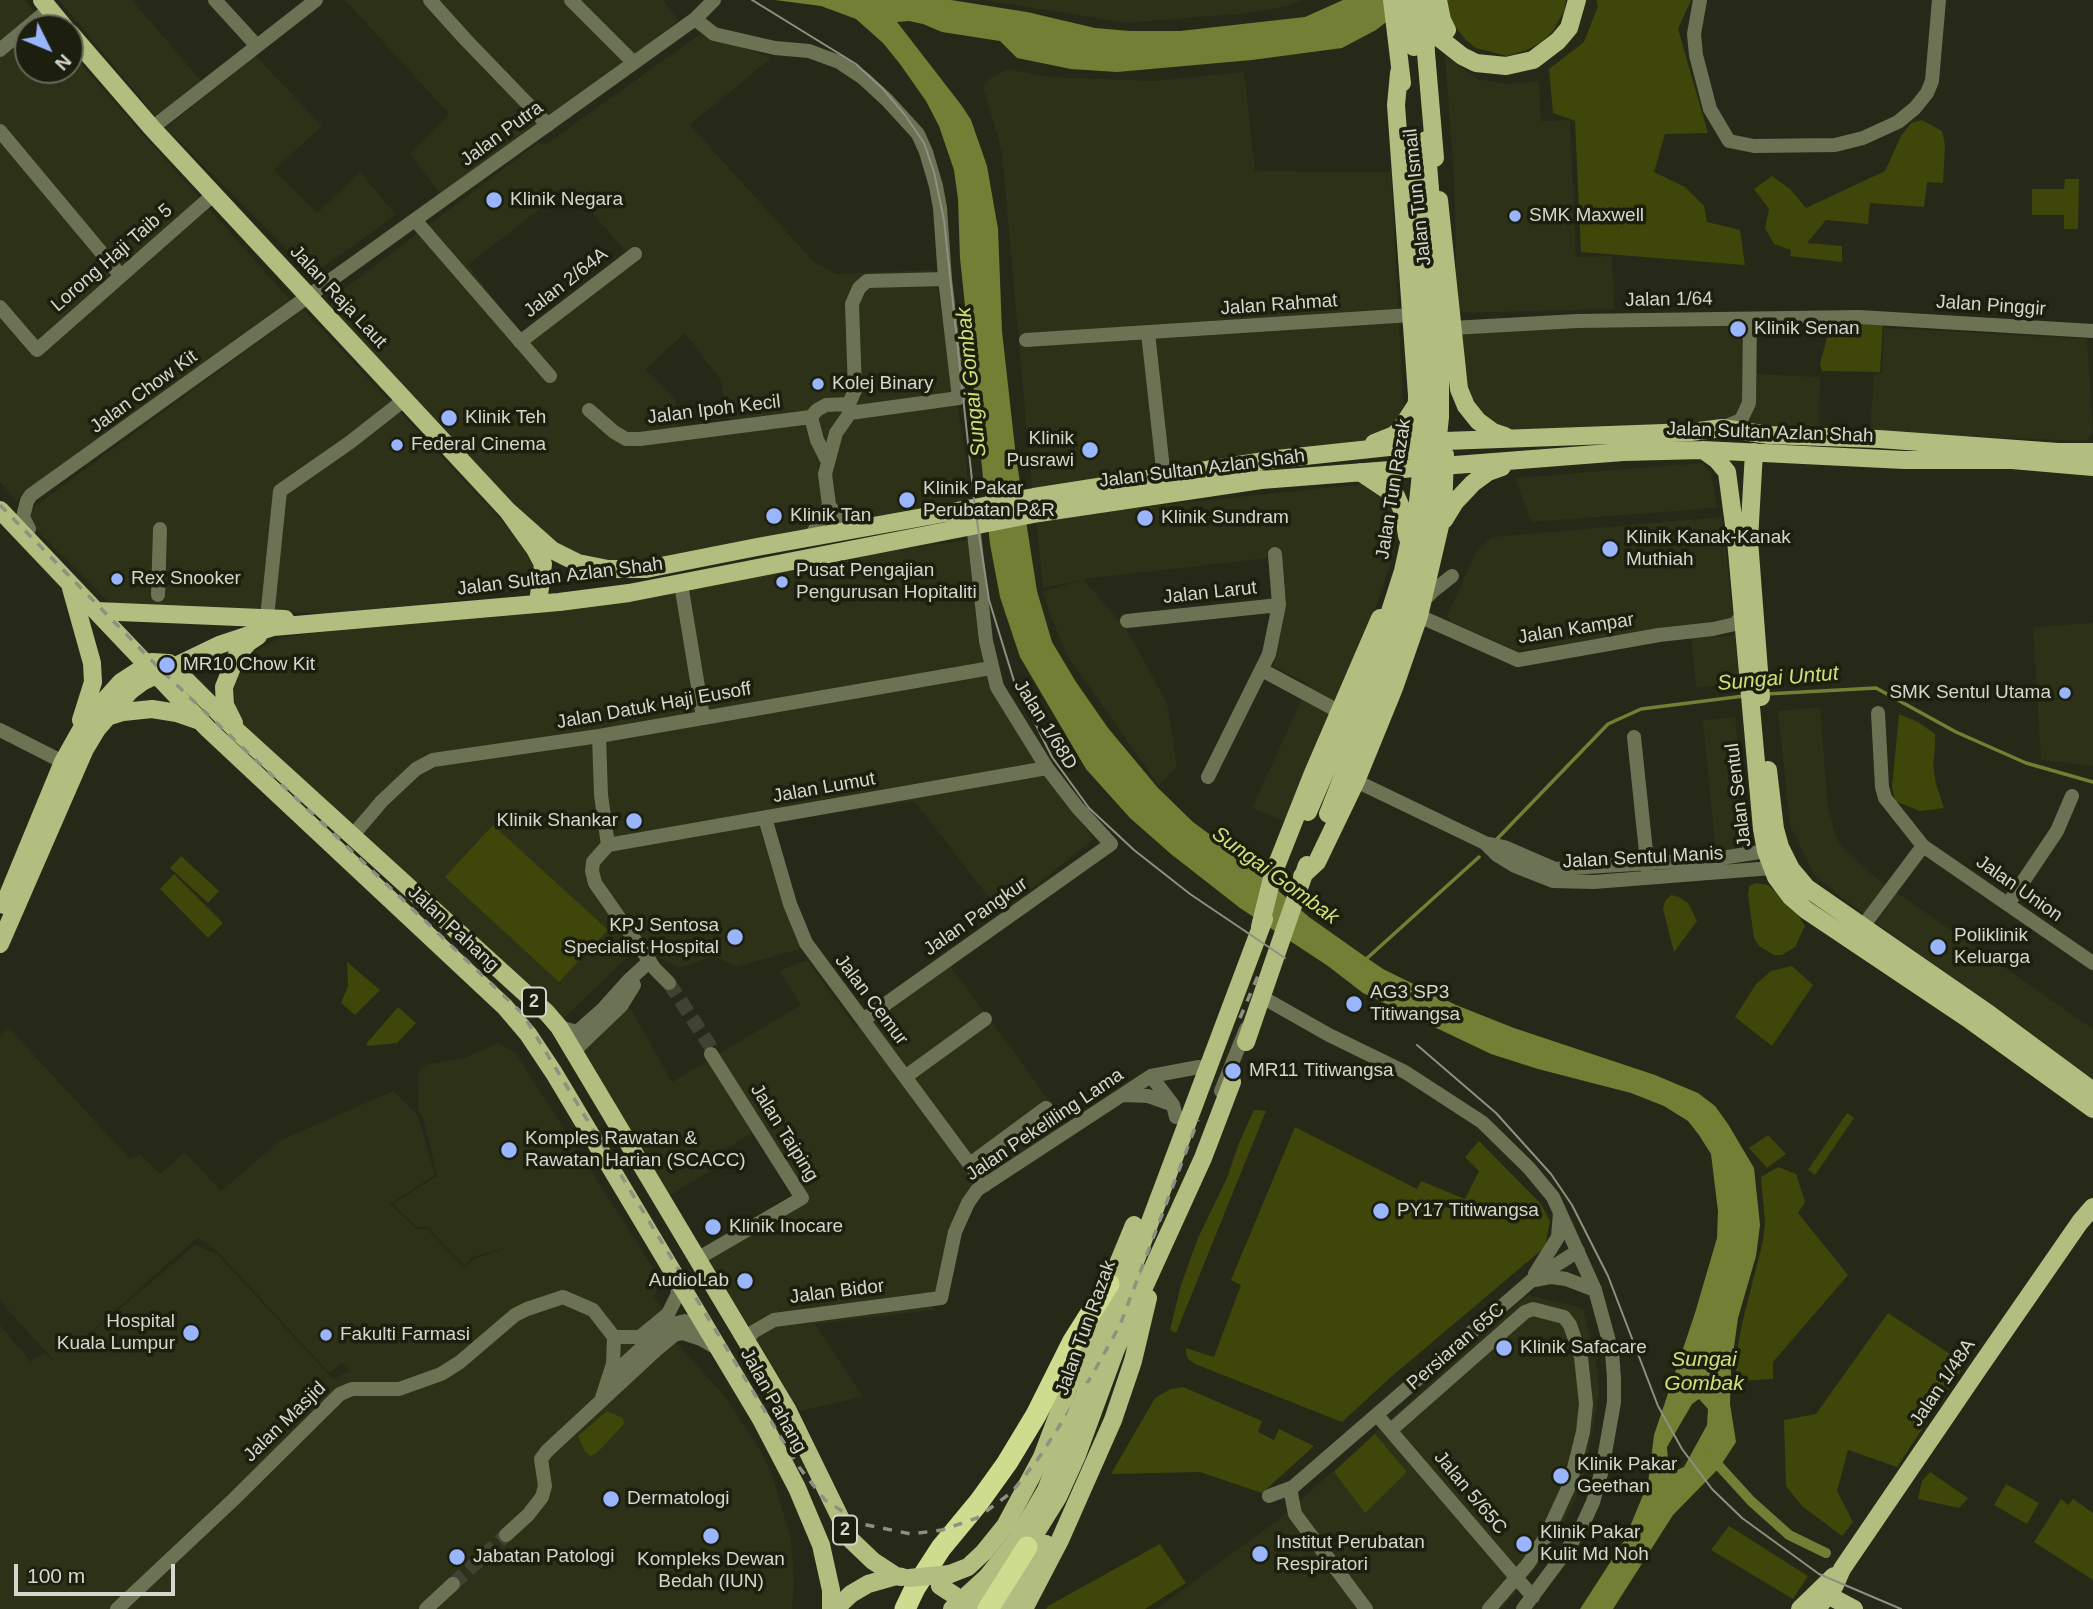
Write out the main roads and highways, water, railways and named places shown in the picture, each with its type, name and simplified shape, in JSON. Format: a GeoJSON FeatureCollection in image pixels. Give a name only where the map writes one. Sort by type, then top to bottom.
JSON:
{"type":"FeatureCollection","features":[{"type":"Feature","properties":{"kind":"highway"},"geometry":{"type":"LineString","coordinates":[[905,1609],[941,1548],[1007,1463],[1036,1415],[1073,1341],[1110,1284]]}},
{"type":"Feature","properties":{"kind":"highway"},"geometry":{"type":"LineString","coordinates":[[988,1609],[1027,1547]]}},
{"type":"Feature","properties":{"kind":"main road","name":"Jalan Tun Razak"},"geometry":{"type":"LineString","coordinates":[[1277,875],[1308,812],[1378,649],[1403,571],[1418,502],[1427,416],[1421,140],[1399,73],[1392,0]]}},
{"type":"Feature","properties":{"kind":"main road","name":"Jalan Tun Razak"},"geometry":{"type":"LineString","coordinates":[[1246,1035],[1262,997],[1300,883],[1392,652],[1407,607],[1431,503],[1440,417],[1440,311],[1421,140],[1410,0]]}},
{"type":"Feature","properties":{"kind":"main road"},"geometry":{"type":"LineString","coordinates":[[1432,1],[1432,25],[1438,37],[1462,56],[1476,63],[1506,66],[1533,60],[1545,52],[1569,28],[1577,0]]}},
{"type":"Feature","properties":{"kind":"main road","name":"Jalan Tun Ismail"},"geometry":{"type":"LineString","coordinates":[[1432,1],[1426,53],[1459,389]]}},
{"type":"Feature","properties":{"kind":"main road","name":"Jalan Raja Laut"},"geometry":{"type":"LineString","coordinates":[[84,49],[152,128],[507,510],[543,564],[538,603]]}},
{"type":"Feature","properties":{"kind":"main road"},"geometry":{"type":"LineString","coordinates":[[1421,140],[1426,53]]}},
{"type":"Feature","properties":{"kind":"main road","name":"Jalan Tun Ismail"},"geometry":{"type":"LineString","coordinates":[[1399,73],[1396,105],[1417,399],[1416,446]]}},
{"type":"Feature","properties":{"kind":"main road"},"geometry":{"type":"LineString","coordinates":[[1354,450],[1394,435],[1408,420],[1417,399],[1427,410],[1442,412],[1450,408],[1459,389]]}},
{"type":"Feature","properties":{"kind":"main road"},"geometry":{"type":"LineString","coordinates":[[1459,389],[1466,406],[1478,421],[1493,432],[1512,438]]}},
{"type":"Feature","properties":{"kind":"main road","name":"Jalan Sultan Azlan Shah"},"geometry":{"type":"LineString","coordinates":[[91,606],[270,623],[577,600],[681,584],[907,537],[1036,505],[1164,478],[1277,459],[1445,441],[1691,432],[1722,428],[1769,435],[1879,439],[2071,453],[2093,452]]}},
{"type":"Feature","properties":{"kind":"main road"},"geometry":{"type":"LineString","coordinates":[[1691,432],[1740,440],[1754,452]]}},
{"type":"Feature","properties":{"kind":"main road","name":"Jalan Tun Razak"},"geometry":{"type":"LineString","coordinates":[[1300,883],[1317,862],[1356,781],[1394,688],[1421,609],[1443,513],[1445,441]]}},
{"type":"Feature","properties":{"kind":"main road","name":"Jalan Tun Razak"},"geometry":{"type":"LineString","coordinates":[[970,1609],[997,1584],[1027,1547],[1068,1476],[1092,1393],[1167,1171],[1260,927],[1313,773],[1374,634],[1407,536],[1416,446]]}},
{"type":"Feature","properties":{"kind":"main road","name":"Jalan Sultan Azlan Shah"},"geometry":{"type":"LineString","coordinates":[[1036,505],[1360,472],[1623,452],[1703,450],[1904,460],[2012,460],[2093,467]]}},
{"type":"Feature","properties":{"kind":"main road","name":"Jalan Sentul"},"geometry":{"type":"LineString","coordinates":[[1703,450],[1727,472],[1742,615],[1754,684]]}},
{"type":"Feature","properties":{"kind":"main road","name":"Jalan Sentul"},"geometry":{"type":"LineString","coordinates":[[1754,452],[1749,540],[1754,684],[1769,859],[1791,897],[1806,910],[1966,1018],[2093,1109]]}},
{"type":"Feature","properties":{"kind":"main road"},"geometry":{"type":"LineString","coordinates":[[1438,533],[1455,502],[1480,477],[1521,460]]}},
{"type":"Feature","properties":{"kind":"main road"},"geometry":{"type":"LineString","coordinates":[[1360,472],[1396,496],[1404,514],[1407,536]]}},
{"type":"Feature","properties":{"kind":"main road"},"geometry":{"type":"LineString","coordinates":[[1407,536],[1415,514],[1423,508],[1433,511],[1438,533]]}},
{"type":"Feature","properties":{"kind":"main road"},"geometry":{"type":"LineString","coordinates":[[0,509],[29,529],[75,579],[91,606]]}},
{"type":"Feature","properties":{"kind":"main road","name":"2"},"geometry":{"type":"LineString","coordinates":[[0,509],[91,606],[158,669]]}},
{"type":"Feature","properties":{"kind":"main road","name":"Jalan Sultan Azlan Shah"},"geometry":{"type":"LineString","coordinates":[[507,510],[552,550],[578,562],[608,569],[646,569],[854,530],[981,519]]}},
{"type":"Feature","properties":{"kind":"main road"},"geometry":{"type":"LineString","coordinates":[[0,915],[81,721],[93,682],[92,663],[70,584]]}},
{"type":"Feature","properties":{"kind":"main road"},"geometry":{"type":"LineString","coordinates":[[237,731],[225,705],[224,687],[237,655],[270,623]]}},
{"type":"Feature","properties":{"kind":"main road","name":"Jalan Sultan Azlan Shah"},"geometry":{"type":"LineString","coordinates":[[158,669],[270,623]]}},
{"type":"Feature","properties":{"kind":"main road"},"geometry":{"type":"LineString","coordinates":[[63,762],[86,721],[121,681],[158,669]]}},
{"type":"Feature","properties":{"kind":"main road"},"geometry":{"type":"LineString","coordinates":[[0,944],[96,729],[130,691],[158,669]]}},
{"type":"Feature","properties":{"kind":"main road","name":"Jalan Pahang"},"geometry":{"type":"LineString","coordinates":[[158,669],[201,721],[528,1034],[762,1420],[797,1488],[826,1561],[833,1609]]}},
{"type":"Feature","properties":{"kind":"main road","name":"Jalan Pahang"},"geometry":{"type":"LineString","coordinates":[[158,669],[237,731],[547,1013],[559,1027],[787,1409],[851,1540],[873,1561],[903,1577]]}},
{"type":"Feature","properties":{"kind":"main road"},"geometry":{"type":"LineString","coordinates":[[107,717],[123,712],[152,709],[201,721]]}},
{"type":"Feature","properties":{"kind":"main road","name":"Jalan Sentul"},"geometry":{"type":"LineString","coordinates":[[1756,710],[1775,829],[1784,857],[1807,888],[1989,1014],[2093,1091]]}},
{"type":"Feature","properties":{"kind":"main road","name":"Jalan Tun Razak"},"geometry":{"type":"LineString","coordinates":[[945,1580],[968,1567],[985,1552],[1005,1526],[1042,1457],[1175,1111],[1199,1067],[1219,1038]]}},
{"type":"Feature","properties":{"kind":"main road","name":"Jalan Tun Razak"},"geometry":{"type":"LineString","coordinates":[[952,1609],[987,1577],[1016,1541],[1046,1490],[1203,1158],[1232,1082]]}},
{"type":"Feature","properties":{"kind":"main road","name":"Jalan 1/48A"},"geometry":{"type":"LineString","coordinates":[[2080,1222],[2093,1191]]}},
{"type":"Feature","properties":{"kind":"main road","name":"Jalan 1/48A"},"geometry":{"type":"LineString","coordinates":[[1815,1603],[1835,1585],[1842,1569],[2080,1222],[2093,1207]]}},
{"type":"Feature","properties":{"kind":"main road"},"geometry":{"type":"LineString","coordinates":[[1024,1609],[1060,1540],[1113,1420],[1133,1361],[1160,1250]]}},
{"type":"Feature","properties":{"kind":"main road"},"geometry":{"type":"LineString","coordinates":[[1009,1609],[1082,1488]]}},
{"type":"Feature","properties":{"kind":"main road"},"geometry":{"type":"LineString","coordinates":[[985,1552],[984,1575],[990,1583],[999,1588],[1027,1576]]}},
{"type":"Feature","properties":{"kind":"main road","name":"2"},"geometry":{"type":"LineString","coordinates":[[833,1609],[850,1594],[868,1584],[903,1577],[945,1580],[954,1595],[970,1609]]}},
{"type":"Feature","properties":{"kind":"main road"},"geometry":{"type":"LineString","coordinates":[[1815,1603],[1854,1609]]}},
{"type":"Feature","properties":{"kind":"water","name":"Sungai Gombak"},"geometry":{"type":"Polygon","coordinates":[[[775,0],[951,0],[1027,12],[1095,28],[1180,31],[1305,17],[1343,0],[1415,0],[1376,30],[1342,48],[1252,60],[1117,72],[1071,69],[1017,58],[1000,41],[942,32],[909,21],[897,22],[971,120],[987,166],[998,229],[1002,331],[1016,457],[1037,591],[1052,642],[1108,728],[1158,788],[1193,822],[1232,851],[1309,917],[1383,969],[1456,1005],[1514,1028],[1655,1075],[1698,1093],[1715,1106],[1754,1168],[1760,1225],[1756,1256],[1738,1318],[1731,1368],[1730,1404],[1736,1442],[1719,1468],[1673,1515],[1613,1609],[1580,1609],[1624,1541],[1648,1483],[1654,1435],[1717,1238],[1718,1211],[1711,1154],[1688,1121],[1664,1106],[1631,1093],[1491,1054],[1363,993],[1328,966],[1240,908],[1171,854],[1130,818],[1086,769],[1020,657],[1000,597],[990,544],[960,258],[958,199],[954,170],[939,126],[926,101],[883,43],[856,19],[821,6],[775,0]],[[1699,1399],[1692,1404],[1667,1447],[1668,1459],[1677,1470],[1684,1467],[1707,1425],[1708,1409],[1699,1399]]]}},
{"type":"Feature","properties":{"kind":"waterway","name":"Sungai Untut"},"geometry":{"type":"LineString","coordinates":[[1766,694],[1876,688],[1956,732],[2026,763],[2093,782]]}},
{"type":"Feature","properties":{"kind":"waterway","name":"Sungai Untut"},"geometry":{"type":"LineString","coordinates":[[1497,839],[1608,724],[1641,709],[1744,696]]}},
{"type":"Feature","properties":{"kind":"waterway","name":"Sungai Untut"},"geometry":{"type":"LineString","coordinates":[[1364,961],[1479,857]]}},
{"type":"Feature","properties":{"kind":"waterway"},"geometry":{"type":"LineString","coordinates":[[1711,1457],[1751,1501],[1789,1535],[1826,1553]]}},
{"type":"Feature","properties":{"kind":"tunnel"},"geometry":{"type":"LineString","coordinates":[[669,983],[714,1052]]}},
{"type":"Feature","properties":{"kind":"tunnel"},"geometry":{"type":"LineString","coordinates":[[453,1584],[506,1535]]}},
{"type":"Feature","properties":{"kind":"tram line"},"geometry":{"type":"LineString","coordinates":[[752,0],[856,64],[883,89],[924,143],[934,172],[944,220],[975,508],[989,600],[1014,681],[1052,757],[1089,808],[1134,850],[1190,894],[1285,958]]}},
{"type":"Feature","properties":{"kind":"tram line"},"geometry":{"type":"LineString","coordinates":[[1417,1045],[1496,1113],[1551,1174],[1572,1205],[1608,1276],[1658,1406],[1682,1449],[1712,1489],[1742,1518],[1819,1574],[1901,1609]]}},
{"type":"Feature","properties":{"kind":"railway"},"geometry":{"type":"LineString","coordinates":[[0,505],[160,669],[522,1013],[799,1467],[825,1500],[862,1524],[911,1534],[942,1530],[977,1518],[1012,1492],[1038,1459],[1091,1377],[1120,1325],[1198,1120]]}},
{"type":"Feature","properties":{"kind":"railway"},"geometry":{"type":"LineString","coordinates":[[1240,1018],[1260,971]]}},
{"type":"Feature","properties":{"kind":"place","name":"Klinik Negara"},"geometry":{"type":"Point","coordinates":[494,200]}},
{"type":"Feature","properties":{"kind":"place","name":"SMK Maxwell"},"geometry":{"type":"Point","coordinates":[1515,216]}},
{"type":"Feature","properties":{"kind":"place","name":"Klinik Senan"},"geometry":{"type":"Point","coordinates":[1738,329]}},
{"type":"Feature","properties":{"kind":"place","name":"Kolej Binary"},"geometry":{"type":"Point","coordinates":[818,384]}},
{"type":"Feature","properties":{"kind":"place","name":"Klinik Teh"},"geometry":{"type":"Point","coordinates":[449,418]}},
{"type":"Feature","properties":{"kind":"place","name":"Federal Cinema"},"geometry":{"type":"Point","coordinates":[397,445]}},
{"type":"Feature","properties":{"kind":"place","name":"Klinik Pusrawi"},"geometry":{"type":"Point","coordinates":[1090,450]}},
{"type":"Feature","properties":{"kind":"place","name":"Klinik Pakar Perubatan P&R"},"geometry":{"type":"Point","coordinates":[907,500]}},
{"type":"Feature","properties":{"kind":"place","name":"Klinik Tan"},"geometry":{"type":"Point","coordinates":[774,516]}},
{"type":"Feature","properties":{"kind":"place","name":"Klinik Sundram"},"geometry":{"type":"Point","coordinates":[1145,518]}},
{"type":"Feature","properties":{"kind":"place","name":"Klinik Kanak-Kanak Muthiah"},"geometry":{"type":"Point","coordinates":[1610,549]}},
{"type":"Feature","properties":{"kind":"place","name":"Rex Snooker"},"geometry":{"type":"Point","coordinates":[117,579]}},
{"type":"Feature","properties":{"kind":"place","name":"Pusat Pengajian Pengurusan Hopitaliti"},"geometry":{"type":"Point","coordinates":[782,582]}},
{"type":"Feature","properties":{"kind":"place","name":"MR10 Chow Kit"},"geometry":{"type":"Point","coordinates":[167,665]}},
{"type":"Feature","properties":{"kind":"place","name":"SMK Sentul Utama"},"geometry":{"type":"Point","coordinates":[2065,693]}},
{"type":"Feature","properties":{"kind":"place","name":"Klinik Shankar"},"geometry":{"type":"Point","coordinates":[634,821]}},
{"type":"Feature","properties":{"kind":"place","name":"KPJ Sentosa Specialist Hospital"},"geometry":{"type":"Point","coordinates":[735,937]}},
{"type":"Feature","properties":{"kind":"place","name":"Poliklinik Keluarga"},"geometry":{"type":"Point","coordinates":[1938,947]}},
{"type":"Feature","properties":{"kind":"place","name":"AG3 SP3 Titiwangsa"},"geometry":{"type":"Point","coordinates":[1354,1004]}},
{"type":"Feature","properties":{"kind":"place","name":"MR11 Titiwangsa"},"geometry":{"type":"Point","coordinates":[1233,1071]}},
{"type":"Feature","properties":{"kind":"place","name":"Komples Rawatan & Rawatan Harian (SCACC)"},"geometry":{"type":"Point","coordinates":[509,1150]}},
{"type":"Feature","properties":{"kind":"place","name":"PY17 Titiwangsa"},"geometry":{"type":"Point","coordinates":[1381,1211]}},
{"type":"Feature","properties":{"kind":"place","name":"Klinik Inocare"},"geometry":{"type":"Point","coordinates":[713,1227]}},
{"type":"Feature","properties":{"kind":"place","name":"AudioLab"},"geometry":{"type":"Point","coordinates":[745,1281]}},
{"type":"Feature","properties":{"kind":"place","name":"Hospital Kuala Lumpur"},"geometry":{"type":"Point","coordinates":[191,1333]}},
{"type":"Feature","properties":{"kind":"place","name":"Fakulti Farmasi"},"geometry":{"type":"Point","coordinates":[326,1335]}},
{"type":"Feature","properties":{"kind":"place","name":"Klinik Safacare"},"geometry":{"type":"Point","coordinates":[1504,1348]}},
{"type":"Feature","properties":{"kind":"place","name":"Klinik Pakar Geethan"},"geometry":{"type":"Point","coordinates":[1561,1476]}},
{"type":"Feature","properties":{"kind":"place","name":"Dermatologi"},"geometry":{"type":"Point","coordinates":[611,1499]}},
{"type":"Feature","properties":{"kind":"place","name":"Kompleks Dewan Bedah (IUN)"},"geometry":{"type":"Point","coordinates":[711,1536]}},
{"type":"Feature","properties":{"kind":"place","name":"Klinik Pakar Kulit Md Noh"},"geometry":{"type":"Point","coordinates":[1524,1544]}},
{"type":"Feature","properties":{"kind":"place","name":"Institut Perubatan Respiratori"},"geometry":{"type":"Point","coordinates":[1260,1554]}},
{"type":"Feature","properties":{"kind":"place","name":"Jabatan Patologi"},"geometry":{"type":"Point","coordinates":[457,1557]}}]}
